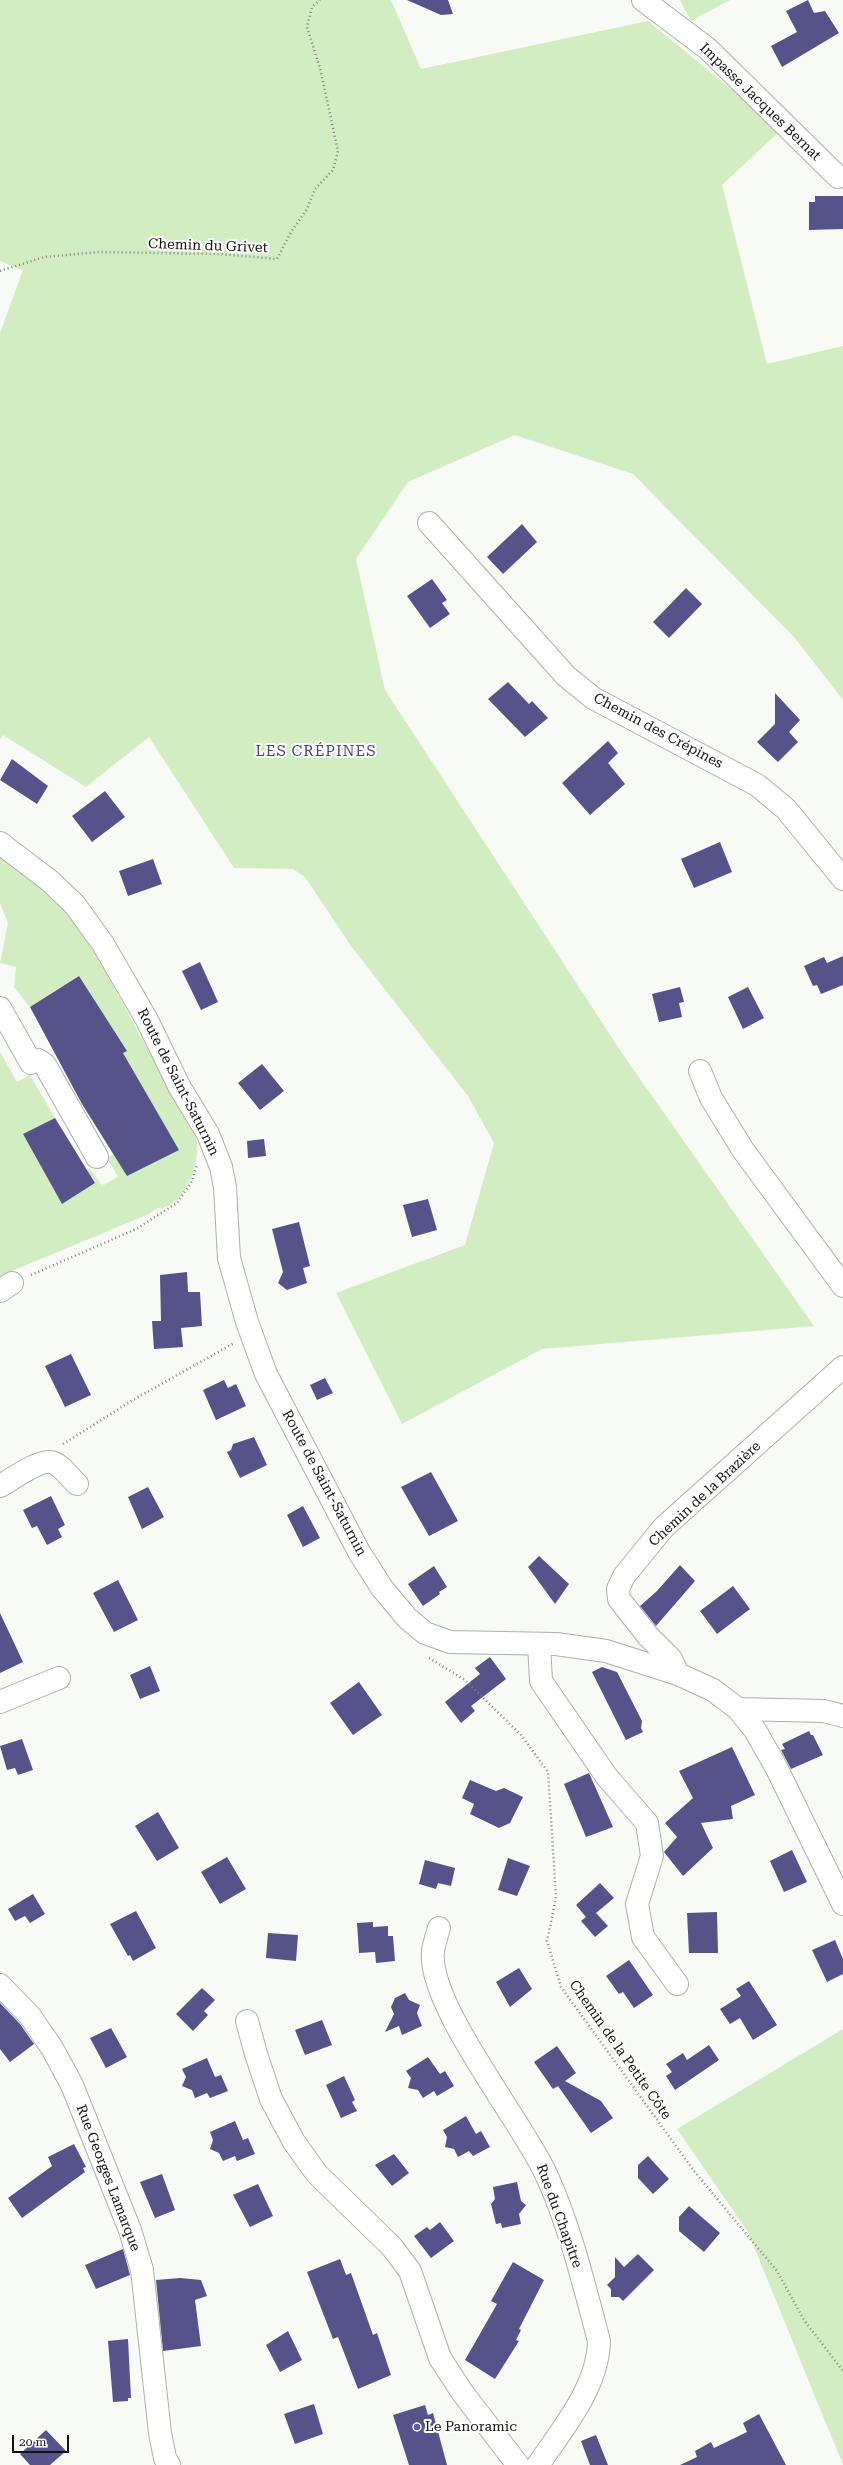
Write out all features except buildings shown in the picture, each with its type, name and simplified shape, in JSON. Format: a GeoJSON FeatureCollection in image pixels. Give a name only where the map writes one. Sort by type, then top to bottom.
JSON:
{"type":"FeatureCollection","features":[{"type":"Feature","properties":{"kind":"street","name":"Impasse Jacques Bernat"},"geometry":{"type":"LineString","coordinates":[[642,0],[708,49],[838,177]]}},
{"type":"Feature","properties":{"kind":"street","name":"Chemin des Crépines"},"geometry":{"type":"LineString","coordinates":[[430,523],[566,676],[593,698],[758,785],[786,809],[843,879]]}},
{"type":"Feature","properties":{"kind":"street","name":"Route de Saint-Saturnin"},"geometry":{"type":"LineString","coordinates":[[0,843],[45,877],[75,904],[103,944],[147,1020],[179,1086],[208,1134],[221,1167],[225,1187],[230,1258],[251,1334],[266,1374],[360,1552],[382,1588],[407,1618],[425,1633],[450,1642],[556,1644],[606,1652],[678,1674],[713,1690],[738,1709],[755,1730],[776,1767],[843,1904]]}},
{"type":"Feature","properties":{"kind":"street"},"geometry":{"type":"LineString","coordinates":[[0,1008],[31,1063],[38,1060],[45,1065],[97,1157]]}},
{"type":"Feature","properties":{"kind":"street"},"geometry":{"type":"LineString","coordinates":[[700,1071],[711,1098],[743,1150],[843,1286]]}},
{"type":"Feature","properties":{"kind":"street","name":"Chemin de la Brazière"},"geometry":{"type":"LineString","coordinates":[[678,1674],[671,1659],[648,1636],[619,1599],[618,1589],[624,1576],[664,1527],[843,1367]]}},
{"type":"Feature","properties":{"kind":"street"},"geometry":{"type":"LineString","coordinates":[[0,1486],[38,1464],[50,1462],[59,1466],[77,1484]]}},
{"type":"Feature","properties":{"kind":"street"},"geometry":{"type":"LineString","coordinates":[[538,1644],[540,1680],[608,1777],[647,1823],[652,1856],[638,1904],[643,1936],[677,1984]]}},
{"type":"Feature","properties":{"kind":"street"},"geometry":{"type":"LineString","coordinates":[[0,1702],[59,1678]]}},
{"type":"Feature","properties":{"kind":"street"},"geometry":{"type":"LineString","coordinates":[[738,1709],[824,1711],[843,1716]]}},
{"type":"Feature","properties":{"kind":"street","name":"Rue du Chapitre"},"geometry":{"type":"LineString","coordinates":[[439,1928],[433,1952],[436,1975],[443,1999],[455,2023],[522,2129],[546,2174],[568,2232],[599,2341],[598,2359],[592,2377],[538,2465]]}},
{"type":"Feature","properties":{"kind":"street","name":"Rue Georges Lamarque"},"geometry":{"type":"LineString","coordinates":[[0,1985],[30,2016],[52,2048],[72,2086],[130,2230],[142,2270],[160,2434],[165,2458],[169,2465]]}},
{"type":"Feature","properties":{"kind":"street"},"geometry":{"type":"LineString","coordinates":[[248,2021],[256,2054],[271,2099],[294,2142],[317,2174],[392,2247],[410,2270],[440,2358],[462,2392],[490,2425],[518,2465]]}},
{"type":"Feature","properties":{"kind":"path","name":"Chemin du Grivet"},"geometry":{"type":"LineString","coordinates":[[0,271],[44,257],[99,252],[220,254],[277,259],[291,232],[308,209],[314,189],[333,170],[338,151],[320,68],[307,27],[312,7],[320,0]]}},
{"type":"Feature","properties":{"kind":"path"},"geometry":{"type":"LineString","coordinates":[[6,1287],[136,1229],[177,1203],[191,1183],[208,1134]]}},
{"type":"Feature","properties":{"kind":"path"},"geometry":{"type":"LineString","coordinates":[[50,1462],[58,1447],[133,1400],[251,1334]]}},
{"type":"Feature","properties":{"kind":"path","name":"Chemin de la Petite Côte"},"geometry":{"type":"LineString","coordinates":[[426,1656],[465,1680],[521,1735],[548,1772],[556,1896],[547,1942],[561,1986],[694,2171],[777,2271],[804,2320],[843,2371]]}},
{"type":"Feature","properties":{"kind":"green space"},"geometry":{"type":"Polygon","coordinates":[[[0,0],[391,0],[421,69],[648,21],[781,130],[722,185],[767,364],[843,346],[843,700],[794,637],[633,474],[515,435],[408,482],[356,559],[385,690],[626,1059],[814,1326],[542,1349],[402,1424],[336,1293],[465,1245],[494,1143],[468,1096],[351,946],[305,877],[293,869],[234,868],[149,737],[86,787],[3,735],[0,739],[0,333],[23,270],[0,261],[0,0]]]}},
{"type":"Feature","properties":{"kind":"green space"},"geometry":{"type":"Polygon","coordinates":[[[680,0],[730,0],[691,21],[680,0]]]}},
{"type":"Feature","properties":{"kind":"green space"},"geometry":{"type":"Polygon","coordinates":[[[0,857],[36,881],[57,901],[87,938],[196,1138],[197,1147],[194,1170],[183,1193],[176,1201],[167,1206],[157,1208],[149,1214],[0,1276],[0,1052],[17,1082],[30,1075],[55,1118],[23,1134],[62,1204],[95,1183],[87,1170],[90,1168],[102,1186],[118,1177],[107,1158],[113,1154],[178,1150],[123,1053],[126,1051],[79,976],[30,1007],[14,987],[16,967],[0,963],[8,923],[0,903],[0,857]]]}},
{"type":"Feature","properties":{"kind":"green space"},"geometry":{"type":"Polygon","coordinates":[[[843,2029],[843,2465],[748,2232],[677,2129],[843,2029]]]}},
{"type":"Feature","properties":{"kind":"place","name":"Le Panoramic"},"geometry":{"type":"Point","coordinates":[417,2427]}},
{"type":"Feature","properties":{"kind":"district","name":"LES CRÉPINES"},"geometry":{"type":"Point","coordinates":[316,752]}}]}
